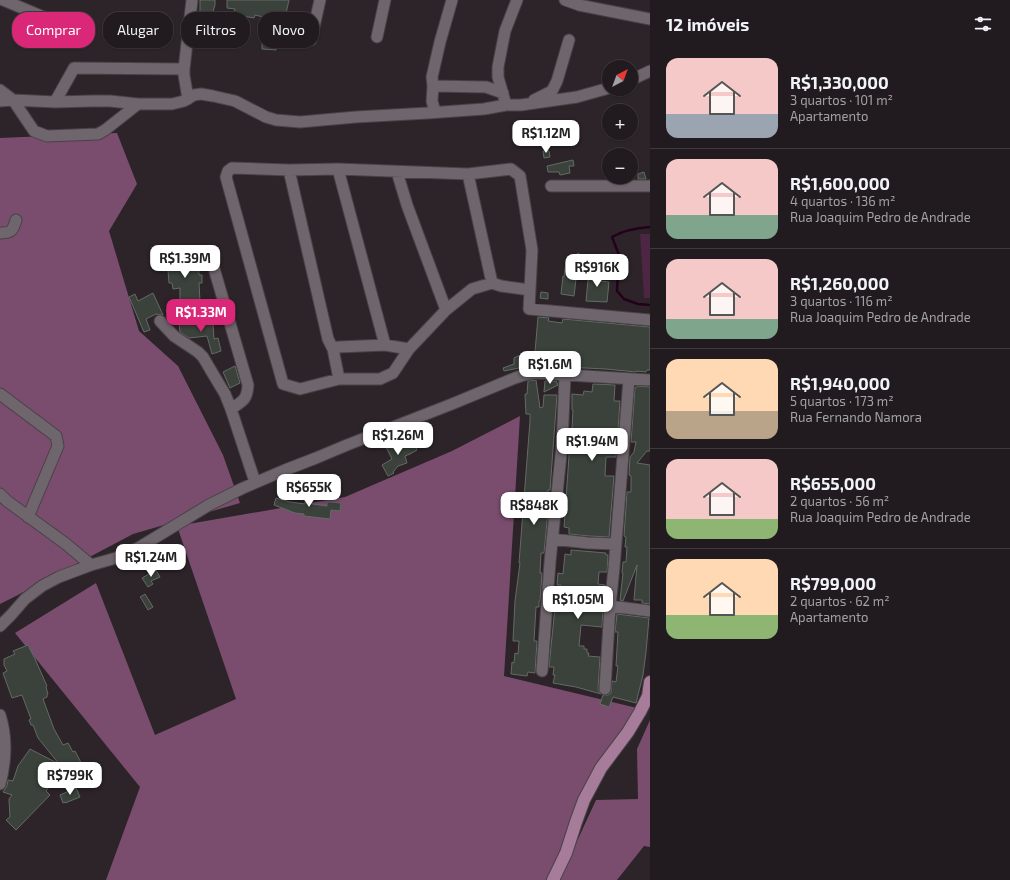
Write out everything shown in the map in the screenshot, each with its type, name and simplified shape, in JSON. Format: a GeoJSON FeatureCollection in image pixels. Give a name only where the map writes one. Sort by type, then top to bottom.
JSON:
{"type":"FeatureCollection","features":[{"type":"Feature","properties":{"kind":"main road"},"geometry":{"type":"LineString","coordinates":[[553,880],[566,853],[584,800],[601,768],[628,732],[640,712],[648,696],[650,682]]}},
{"type":"Feature","properties":{"kind":"street"},"geometry":{"type":"LineString","coordinates":[[1,0],[31,12]]}},
{"type":"Feature","properties":{"kind":"street"},"geometry":{"type":"LineString","coordinates":[[188,98],[184,69],[192,0]]}},
{"type":"Feature","properties":{"kind":"street"},"geometry":{"type":"LineString","coordinates":[[317,12],[320,0]]}},
{"type":"Feature","properties":{"kind":"street"},"geometry":{"type":"LineString","coordinates":[[377,37],[385,0]]}},
{"type":"Feature","properties":{"kind":"street"},"geometry":{"type":"LineString","coordinates":[[435,112],[432,101],[432,78],[452,0]]}},
{"type":"Feature","properties":{"kind":"street"},"geometry":{"type":"LineString","coordinates":[[506,105],[498,77],[498,67],[505,31],[517,0]]}},
{"type":"Feature","properties":{"kind":"street"},"geometry":{"type":"LineString","coordinates":[[565,0],[650,19]]}},
{"type":"Feature","properties":{"kind":"street"},"geometry":{"type":"LineString","coordinates":[[526,104],[552,91],[557,81],[569,40]]}},
{"type":"Feature","properties":{"kind":"street"},"geometry":{"type":"LineString","coordinates":[[55,102],[74,68],[184,69]]}},
{"type":"Feature","properties":{"kind":"street"},"geometry":{"type":"LineString","coordinates":[[638,77],[650,71]]}},
{"type":"Feature","properties":{"kind":"street"},"geometry":{"type":"LineString","coordinates":[[433,86],[486,87],[503,93]]}},
{"type":"Feature","properties":{"kind":"street"},"geometry":{"type":"LineString","coordinates":[[0,90],[13,100],[34,131],[47,136],[98,134],[138,104]]}},
{"type":"Feature","properties":{"kind":"street"},"geometry":{"type":"LineString","coordinates":[[0,101],[110,101],[138,104],[172,104],[184,101],[194,95],[201,94],[235,101],[266,117],[276,120],[300,122],[484,109],[577,96],[602,90]]}},
{"type":"Feature","properties":{"kind":"street"},"geometry":{"type":"LineString","coordinates":[[530,290],[501,286],[492,283],[472,289],[446,310],[409,349],[393,373],[380,378],[338,379],[300,389],[283,384],[226,177],[228,171],[232,168],[289,170],[338,169],[468,174],[511,168],[520,176],[532,250],[530,290],[529,309],[650,320]]}},
{"type":"Feature","properties":{"kind":"street"},"geometry":{"type":"LineString","coordinates":[[338,169],[385,345]]}},
{"type":"Feature","properties":{"kind":"street"},"geometry":{"type":"LineString","coordinates":[[289,170],[328,339],[333,349],[338,379]]}},
{"type":"Feature","properties":{"kind":"street"},"geometry":{"type":"LineString","coordinates":[[397,172],[407,205],[446,310]]}},
{"type":"Feature","properties":{"kind":"street"},"geometry":{"type":"LineString","coordinates":[[468,174],[492,283]]}},
{"type":"Feature","properties":{"kind":"street"},"geometry":{"type":"LineString","coordinates":[[551,186],[650,186]]}},
{"type":"Feature","properties":{"kind":"street"},"geometry":{"type":"LineString","coordinates":[[0,233],[8,233],[11,231],[16,220]]}},
{"type":"Feature","properties":{"kind":"street"},"geometry":{"type":"LineString","coordinates":[[213,265],[248,386],[248,394],[246,398],[231,409]]}},
{"type":"Feature","properties":{"kind":"street"},"geometry":{"type":"LineString","coordinates":[[160,321],[174,336],[203,357],[225,394],[255,482]]}},
{"type":"Feature","properties":{"kind":"street"},"geometry":{"type":"LineString","coordinates":[[333,349],[338,347],[385,345],[409,349]]}},
{"type":"Feature","properties":{"kind":"street"},"geometry":{"type":"LineString","coordinates":[[0,626],[25,599],[42,586],[59,577],[91,565],[116,558],[138,548],[209,505],[255,482],[519,376],[535,373],[650,380]]}},
{"type":"Feature","properties":{"kind":"street"},"geometry":{"type":"LineString","coordinates":[[542,672],[552,539],[562,445],[565,375]]}},
{"type":"Feature","properties":{"kind":"street"},"geometry":{"type":"LineString","coordinates":[[605,689],[610,606],[629,379]]}},
{"type":"Feature","properties":{"kind":"street"},"geometry":{"type":"LineString","coordinates":[[0,394],[56,436],[58,446],[28,517]]}},
{"type":"Feature","properties":{"kind":"street"},"geometry":{"type":"LineString","coordinates":[[0,494],[7,501],[66,544],[91,565]]}},
{"type":"Feature","properties":{"kind":"street"},"geometry":{"type":"LineString","coordinates":[[552,539],[616,544]]}},
{"type":"Feature","properties":{"kind":"street"},"geometry":{"type":"LineString","coordinates":[[610,606],[650,611]]}},
{"type":"Feature","properties":{"kind":"street"},"geometry":{"type":"LineString","coordinates":[[0,715],[3,724],[5,742],[4,762],[0,784]]}},
{"type":"Feature","properties":{"kind":"shaded area"},"geometry":{"type":"Polygon","coordinates":[[[117,133],[137,184],[109,231],[139,331],[178,366],[223,455],[240,503],[133,534],[0,604],[0,138],[117,133]]]}},
{"type":"Feature","properties":{"kind":"shaded area"},"geometry":{"type":"Polygon","coordinates":[[[640,234],[650,234],[650,298],[644,298],[640,234]]]}},
{"type":"Feature","properties":{"kind":"shaded area"},"geometry":{"type":"Polygon","coordinates":[[[520,416],[504,676],[637,708],[547,880],[106,880],[140,787],[15,633],[96,583],[155,735],[236,699],[177,526],[345,497],[452,451],[520,416]]]}},
{"type":"Feature","properties":{"kind":"shaded area"},"geometry":{"type":"Polygon","coordinates":[[[650,720],[650,847],[644,846],[617,880],[559,880],[596,800],[638,799],[637,749],[650,720]]]}},
{"type":"Feature","properties":{"kind":"building"},"geometry":{"type":"Polygon","coordinates":[[[200,0],[215,0],[213,12],[200,12],[200,0]]]}},
{"type":"Feature","properties":{"kind":"building"},"geometry":{"type":"Polygon","coordinates":[[[227,0],[289,0],[286,12],[258,12],[258,16],[255,15],[254,18],[250,17],[250,12],[234,12],[235,9],[227,8],[227,0]]]}},
{"type":"Feature","properties":{"kind":"building"},"geometry":{"type":"Polygon","coordinates":[[[276,48],[276,50],[262,49],[276,48]]]}},
{"type":"Feature","properties":{"kind":"building"},"geometry":{"type":"Polygon","coordinates":[[[543,151],[549,151],[550,157],[544,158],[543,151]]]}},
{"type":"Feature","properties":{"kind":"building"},"geometry":{"type":"Polygon","coordinates":[[[573,160],[574,166],[569,166],[570,173],[560,175],[559,172],[548,172],[547,166],[573,160]]]}},
{"type":"Feature","properties":{"kind":"building"},"geometry":{"type":"Polygon","coordinates":[[[644,172],[646,179],[638,179],[638,174],[644,172]]]}},
{"type":"Feature","properties":{"kind":"building"},"geometry":{"type":"Polygon","coordinates":[[[579,253],[574,296],[561,294],[566,261],[579,253]]]}},
{"type":"Feature","properties":{"kind":"building"},"geometry":{"type":"Polygon","coordinates":[[[198,259],[199,275],[202,275],[202,283],[199,283],[200,302],[180,304],[180,288],[173,289],[172,283],[169,283],[168,270],[163,271],[162,263],[198,259]]]}},
{"type":"Feature","properties":{"kind":"building"},"geometry":{"type":"Polygon","coordinates":[[[589,270],[600,271],[599,281],[609,282],[607,302],[586,301],[589,270]]]}},
{"type":"Feature","properties":{"kind":"building"},"geometry":{"type":"Polygon","coordinates":[[[541,292],[548,293],[548,299],[540,298],[541,292]]]}},
{"type":"Feature","properties":{"kind":"building"},"geometry":{"type":"Polygon","coordinates":[[[153,293],[163,315],[156,314],[146,319],[150,330],[144,332],[129,297],[135,294],[138,301],[153,293]]]}},
{"type":"Feature","properties":{"kind":"building"},"geometry":{"type":"Polygon","coordinates":[[[175,306],[180,320],[171,323],[166,310],[175,306]]]}},
{"type":"Feature","properties":{"kind":"building"},"geometry":{"type":"Polygon","coordinates":[[[538,317],[549,318],[548,321],[562,323],[563,319],[650,327],[650,370],[647,370],[646,372],[636,372],[546,365],[547,359],[533,357],[534,365],[504,371],[503,368],[514,364],[514,358],[535,352],[538,317]]]}},
{"type":"Feature","properties":{"kind":"building"},"geometry":{"type":"Polygon","coordinates":[[[208,321],[208,323],[213,323],[214,339],[218,338],[221,351],[212,354],[207,336],[189,338],[180,332],[179,323],[202,323],[208,321]]]}},
{"type":"Feature","properties":{"kind":"building"},"geometry":{"type":"Polygon","coordinates":[[[235,366],[240,383],[230,388],[223,372],[235,366]]]}},
{"type":"Feature","properties":{"kind":"building"},"geometry":{"type":"Polygon","coordinates":[[[536,380],[540,408],[543,407],[544,395],[557,395],[544,553],[541,553],[540,573],[542,573],[540,601],[539,607],[536,607],[534,641],[537,641],[535,673],[528,672],[527,676],[511,674],[512,662],[514,663],[515,653],[518,654],[519,641],[513,641],[530,421],[530,414],[526,414],[525,394],[527,394],[528,381],[536,380]]]}},
{"type":"Feature","properties":{"kind":"building"},"geometry":{"type":"Polygon","coordinates":[[[545,381],[556,381],[558,385],[544,392],[545,381]]]}},
{"type":"Feature","properties":{"kind":"building"},"geometry":{"type":"Polygon","coordinates":[[[593,384],[615,385],[614,401],[620,401],[616,457],[606,457],[605,476],[614,476],[609,537],[569,534],[569,528],[564,527],[572,428],[572,394],[583,395],[584,391],[592,392],[593,384]]]}},
{"type":"Feature","properties":{"kind":"building"},"geometry":{"type":"Polygon","coordinates":[[[638,386],[650,387],[650,451],[647,451],[637,463],[650,465],[650,604],[642,603],[642,600],[634,600],[637,565],[623,601],[620,600],[623,562],[626,562],[627,547],[625,547],[626,537],[624,536],[627,492],[631,492],[631,476],[629,475],[630,457],[634,452],[636,442],[631,442],[635,388],[638,386]]]}},
{"type":"Feature","properties":{"kind":"building"},"geometry":{"type":"Polygon","coordinates":[[[404,441],[404,443],[409,443],[413,441],[417,450],[405,456],[407,463],[398,466],[393,472],[394,473],[388,476],[382,465],[392,459],[386,447],[404,441]]]}},
{"type":"Feature","properties":{"kind":"building"},"geometry":{"type":"Polygon","coordinates":[[[306,496],[312,496],[312,504],[327,506],[327,502],[341,503],[340,511],[331,510],[330,519],[304,516],[304,514],[295,513],[274,505],[276,498],[305,504],[306,496]]]}},
{"type":"Feature","properties":{"kind":"building"},"geometry":{"type":"Polygon","coordinates":[[[571,550],[606,553],[606,555],[608,555],[607,572],[599,572],[598,584],[605,585],[603,602],[585,604],[585,606],[603,608],[602,627],[581,625],[579,646],[584,646],[584,649],[587,649],[587,653],[589,653],[588,656],[600,657],[598,689],[601,694],[576,687],[553,683],[555,675],[553,675],[554,667],[549,667],[555,607],[560,608],[562,595],[558,595],[561,585],[557,585],[558,573],[563,574],[565,554],[571,555],[571,550]]]}},
{"type":"Feature","properties":{"kind":"building"},"geometry":{"type":"Polygon","coordinates":[[[156,570],[160,577],[151,581],[153,584],[148,587],[142,578],[156,570]]]}},
{"type":"Feature","properties":{"kind":"building"},"geometry":{"type":"Polygon","coordinates":[[[145,594],[153,607],[148,610],[140,597],[145,594]]]}},
{"type":"Feature","properties":{"kind":"building"},"geometry":{"type":"Polygon","coordinates":[[[617,614],[649,618],[643,675],[636,703],[613,697],[609,707],[600,704],[603,695],[608,695],[611,693],[612,681],[616,682],[618,666],[616,666],[618,632],[615,632],[617,614]]]}},
{"type":"Feature","properties":{"kind":"building"},"geometry":{"type":"Polygon","coordinates":[[[28,645],[47,686],[48,694],[47,697],[43,699],[54,729],[63,745],[68,743],[73,752],[75,751],[87,774],[80,778],[71,762],[63,768],[61,766],[45,783],[49,787],[46,791],[50,795],[16,830],[6,820],[10,817],[9,799],[12,795],[3,792],[7,786],[8,780],[13,781],[18,766],[30,749],[59,764],[38,738],[33,725],[31,725],[29,720],[31,719],[22,695],[12,698],[3,673],[7,671],[4,665],[4,659],[15,654],[13,651],[28,645]]]}},
{"type":"Feature","properties":{"kind":"building"},"geometry":{"type":"Polygon","coordinates":[[[76,788],[80,797],[63,803],[60,795],[76,788]]]}},
{"type":"Feature","properties":{"kind":"waterway"},"geometry":{"type":"LineString","coordinates":[[650,227],[630,230],[612,237],[619,255],[617,291],[624,299],[638,304],[650,305]]}}]}
